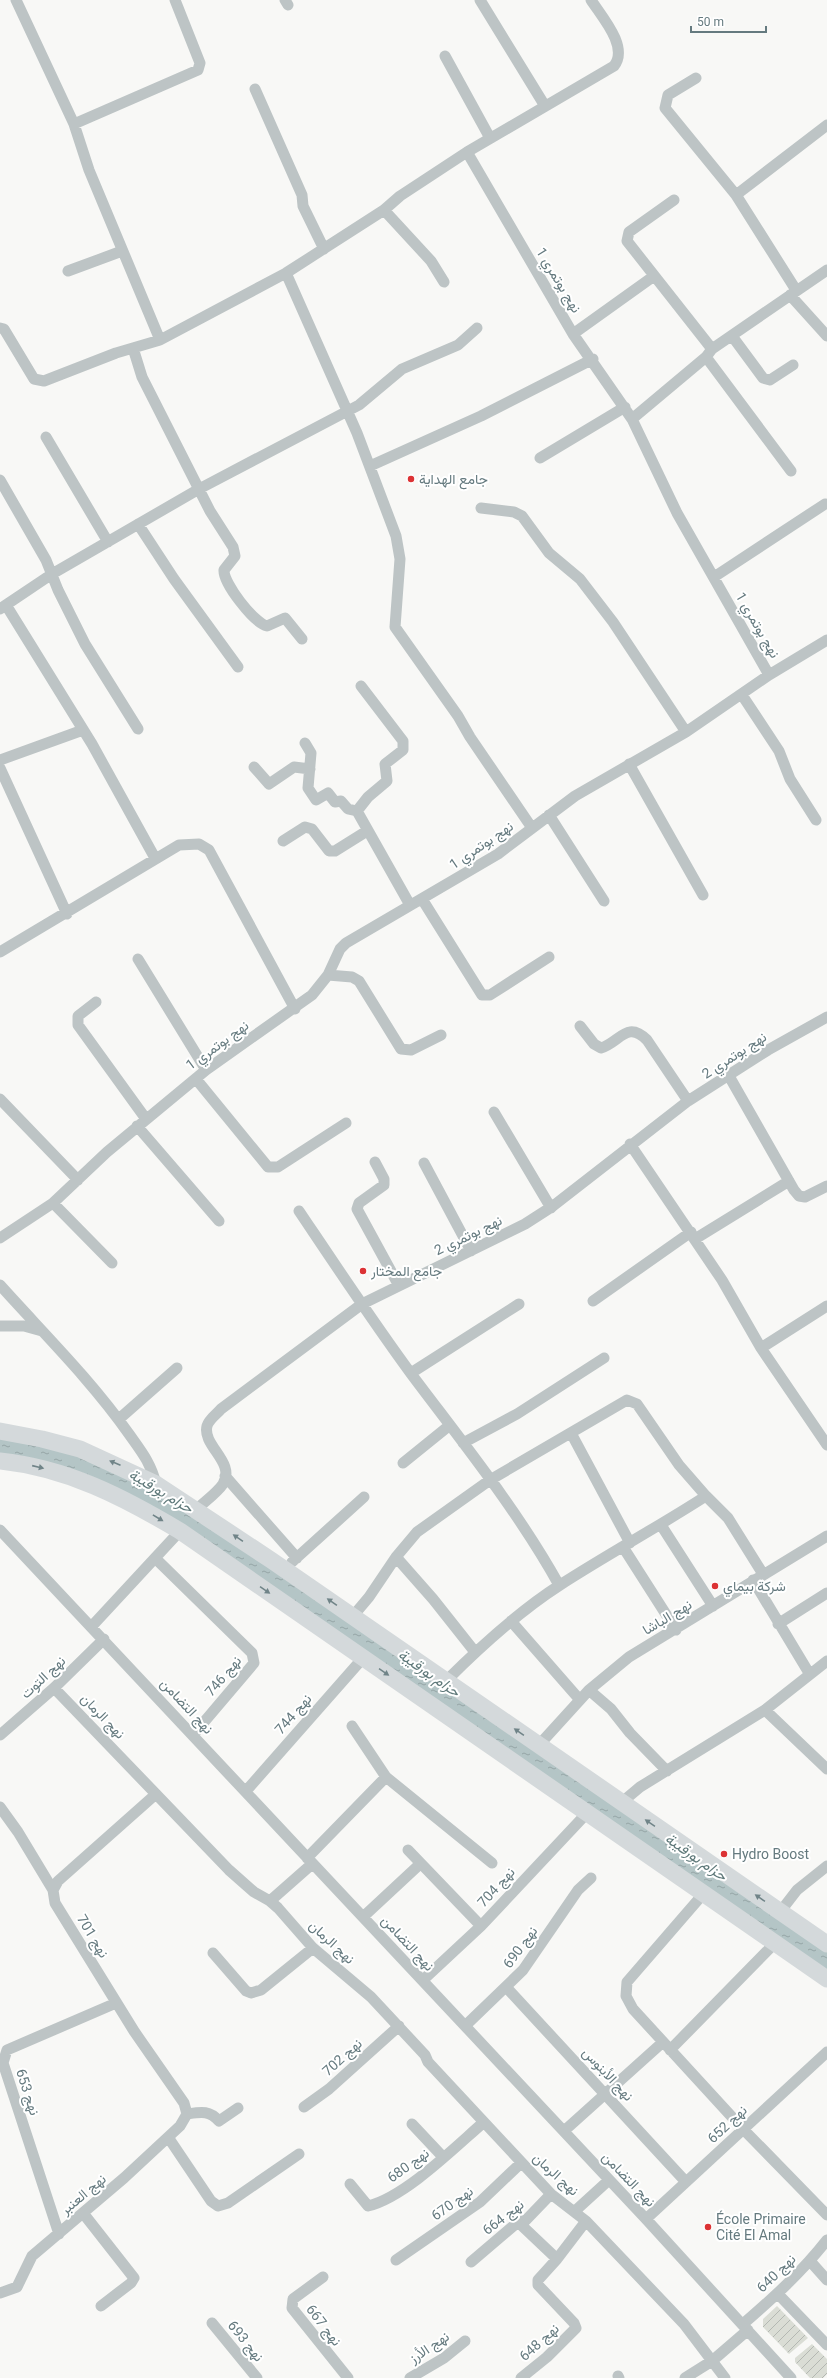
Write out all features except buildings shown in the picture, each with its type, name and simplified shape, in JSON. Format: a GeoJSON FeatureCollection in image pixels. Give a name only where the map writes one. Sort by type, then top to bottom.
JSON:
{"type":"FeatureCollection","features":[{"type":"Feature","properties":{"kind":"highway"},"geometry":{"type":"LineString","coordinates":[[0,1431],[42,1439],[80,1449],[156,1484],[353,1616],[827,1944]]}},
{"type":"Feature","properties":{"kind":"highway"},"geometry":{"type":"LineString","coordinates":[[0,1461],[32,1466],[79,1479],[125,1499],[180,1531],[588,1812],[827,1979]]}},
{"type":"Feature","properties":{"kind":"street"},"geometry":{"type":"LineString","coordinates":[[16,0],[74,124],[89,170],[160,340]]}},
{"type":"Feature","properties":{"kind":"street"},"geometry":{"type":"LineString","coordinates":[[74,124],[198,70],[200,63],[175,0]]}},
{"type":"Feature","properties":{"kind":"street"},"geometry":{"type":"LineString","coordinates":[[480,0],[545,106]]}},
{"type":"Feature","properties":{"kind":"street"},"geometry":{"type":"LineString","coordinates":[[0,328],[4,329],[34,379],[44,381],[116,353],[160,340],[286,273],[384,210],[400,196],[467,152],[614,66],[618,61],[619,50],[614,37],[591,0]]}},
{"type":"Feature","properties":{"kind":"street"},"geometry":{"type":"LineString","coordinates":[[445,56],[490,138]]}},
{"type":"Feature","properties":{"kind":"street"},"geometry":{"type":"LineString","coordinates":[[696,78],[668,95],[665,108],[736,195],[793,292],[827,336]]}},
{"type":"Feature","properties":{"kind":"street"},"geometry":{"type":"LineString","coordinates":[[255,89],[302,195],[303,206],[324,249]]}},
{"type":"Feature","properties":{"kind":"street"},"geometry":{"type":"LineString","coordinates":[[736,195],[827,125]]}},
{"type":"Feature","properties":{"kind":"street","name":"نهج بوتمري 1"},"geometry":{"type":"LineString","coordinates":[[0,1238],[53,1203],[142,1123],[206,1070],[295,1009],[312,995],[328,975],[340,950],[346,943],[498,854],[575,796],[686,732],[769,676],[677,513],[632,418],[593,359],[573,334],[467,152]]}},
{"type":"Feature","properties":{"kind":"street"},"geometry":{"type":"LineString","coordinates":[[674,200],[628,232],[627,241],[709,353],[791,471]]}},
{"type":"Feature","properties":{"kind":"street"},"geometry":{"type":"LineString","coordinates":[[384,210],[430,261],[444,282]]}},
{"type":"Feature","properties":{"kind":"street"},"geometry":{"type":"LineString","coordinates":[[68,271],[122,251]]}},
{"type":"Feature","properties":{"kind":"street"},"geometry":{"type":"LineString","coordinates":[[632,418],[709,353],[793,292],[827,270]]}},
{"type":"Feature","properties":{"kind":"street"},"geometry":{"type":"LineString","coordinates":[[286,273],[370,466],[396,536],[400,559],[395,627],[458,716],[470,737],[532,828]]}},
{"type":"Feature","properties":{"kind":"street"},"geometry":{"type":"LineString","coordinates":[[573,334],[654,276]]}},
{"type":"Feature","properties":{"kind":"street"},"geometry":{"type":"LineString","coordinates":[[155,858],[83,730],[3,607],[52,574],[199,488],[347,412],[370,398],[402,369],[458,345],[478,328]]}},
{"type":"Feature","properties":{"kind":"street"},"geometry":{"type":"LineString","coordinates":[[732,336],[763,378],[770,380],[793,365]]}},
{"type":"Feature","properties":{"kind":"street"},"geometry":{"type":"LineString","coordinates":[[133,348],[142,377],[210,511],[233,547],[235,556],[224,573],[232,589],[257,621],[267,626],[285,618],[302,639]]}},
{"type":"Feature","properties":{"kind":"street"},"geometry":{"type":"LineString","coordinates":[[370,466],[481,416],[593,359]]}},
{"type":"Feature","properties":{"kind":"street"},"geometry":{"type":"LineString","coordinates":[[540,458],[625,407]]}},
{"type":"Feature","properties":{"kind":"street"},"geometry":{"type":"LineString","coordinates":[[46,437],[108,542]]}},
{"type":"Feature","properties":{"kind":"street"},"geometry":{"type":"LineString","coordinates":[[0,480],[46,560],[85,644],[138,729]]}},
{"type":"Feature","properties":{"kind":"street"},"geometry":{"type":"LineString","coordinates":[[714,577],[825,504]]}},
{"type":"Feature","properties":{"kind":"street"},"geometry":{"type":"LineString","coordinates":[[481,508],[514,512],[522,516],[549,553],[580,579],[613,622],[686,732]]}},
{"type":"Feature","properties":{"kind":"street"},"geometry":{"type":"LineString","coordinates":[[138,524],[174,579],[238,667]]}},
{"type":"Feature","properties":{"kind":"street"},"geometry":{"type":"LineString","coordinates":[[769,676],[827,640]]}},
{"type":"Feature","properties":{"kind":"street"},"geometry":{"type":"LineString","coordinates":[[357,811],[368,797],[386,781],[385,764],[403,750],[403,741],[362,686]]}},
{"type":"Feature","properties":{"kind":"street"},"geometry":{"type":"LineString","coordinates":[[742,695],[779,751],[790,779],[816,820]]}},
{"type":"Feature","properties":{"kind":"street"},"geometry":{"type":"LineString","coordinates":[[0,760],[83,730]]}},
{"type":"Feature","properties":{"kind":"street"},"geometry":{"type":"LineString","coordinates":[[305,743],[312,753],[308,788],[316,800],[328,793],[335,802],[341,800],[348,809],[357,811]]}},
{"type":"Feature","properties":{"kind":"street"},"geometry":{"type":"LineString","coordinates":[[629,764],[703,895]]}},
{"type":"Feature","properties":{"kind":"street"},"geometry":{"type":"LineString","coordinates":[[254,767],[269,784],[294,767],[310,770]]}},
{"type":"Feature","properties":{"kind":"street"},"geometry":{"type":"LineString","coordinates":[[0,768],[66,914]]}},
{"type":"Feature","properties":{"kind":"street"},"geometry":{"type":"LineString","coordinates":[[357,811],[410,905]]}},
{"type":"Feature","properties":{"kind":"street"},"geometry":{"type":"LineString","coordinates":[[549,816],[604,902]]}},
{"type":"Feature","properties":{"kind":"street"},"geometry":{"type":"LineString","coordinates":[[283,841],[305,827],[312,829],[329,852],[335,851],[367,831]]}},
{"type":"Feature","properties":{"kind":"street"},"geometry":{"type":"LineString","coordinates":[[0,952],[66,914],[155,858],[184,844],[199,844],[209,850],[295,1009]]}},
{"type":"Feature","properties":{"kind":"street"},"geometry":{"type":"LineString","coordinates":[[422,899],[482,995],[490,995],[549,957]]}},
{"type":"Feature","properties":{"kind":"street"},"geometry":{"type":"LineString","coordinates":[[138,959],[206,1070]]}},
{"type":"Feature","properties":{"kind":"street"},"geometry":{"type":"LineString","coordinates":[[328,975],[352,977],[358,981],[401,1049],[411,1050],[441,1035]]}},
{"type":"Feature","properties":{"kind":"street"},"geometry":{"type":"LineString","coordinates":[[96,1002],[78,1016],[78,1025],[142,1123],[219,1221]]}},
{"type":"Feature","properties":{"kind":"street","name":"نهج بوتمري 2"},"geometry":{"type":"LineString","coordinates":[[225,1476],[222,1460],[208,1432],[207,1426],[221,1409],[362,1304],[398,1284],[471,1251],[525,1224],[551,1208],[630,1144],[688,1101],[768,1050],[827,1017]]}},
{"type":"Feature","properties":{"kind":"street"},"geometry":{"type":"LineString","coordinates":[[580,1026],[594,1044],[601,1048],[629,1031],[644,1037],[688,1101]]}},
{"type":"Feature","properties":{"kind":"street"},"geometry":{"type":"LineString","coordinates":[[729,1076],[788,1181],[799,1196],[805,1197],[827,1186]]}},
{"type":"Feature","properties":{"kind":"street"},"geometry":{"type":"LineString","coordinates":[[196,1079],[268,1166],[278,1167],[346,1123]]}},
{"type":"Feature","properties":{"kind":"street"},"geometry":{"type":"LineString","coordinates":[[0,1099],[78,1180]]}},
{"type":"Feature","properties":{"kind":"street"},"geometry":{"type":"LineString","coordinates":[[494,1112],[551,1208]]}},
{"type":"Feature","properties":{"kind":"street"},"geometry":{"type":"LineString","coordinates":[[630,1144],[722,1280],[761,1348],[827,1445]]}},
{"type":"Feature","properties":{"kind":"street"},"geometry":{"type":"LineString","coordinates":[[374,1162],[384,1179],[384,1185],[360,1203],[357,1209],[398,1284]]}},
{"type":"Feature","properties":{"kind":"street"},"geometry":{"type":"LineString","coordinates":[[424,1163],[471,1251]]}},
{"type":"Feature","properties":{"kind":"street"},"geometry":{"type":"LineString","coordinates":[[592,1301],[693,1236],[788,1181]]}},
{"type":"Feature","properties":{"kind":"street"},"geometry":{"type":"LineString","coordinates":[[53,1203],[112,1263]]}},
{"type":"Feature","properties":{"kind":"street"},"geometry":{"type":"LineString","coordinates":[[299,1211],[362,1304],[490,1480],[545,1560],[559,1585]]}},
{"type":"Feature","properties":{"kind":"street"},"geometry":{"type":"LineString","coordinates":[[0,1285],[88,1380],[119,1419],[152,1467],[156,1484]]}},
{"type":"Feature","properties":{"kind":"street"},"geometry":{"type":"LineString","coordinates":[[411,1373],[519,1304]]}},
{"type":"Feature","properties":{"kind":"street"},"geometry":{"type":"LineString","coordinates":[[761,1348],[827,1306]]}},
{"type":"Feature","properties":{"kind":"street"},"geometry":{"type":"LineString","coordinates":[[0,1326],[24,1326],[42,1331]]}},
{"type":"Feature","properties":{"kind":"street"},"geometry":{"type":"LineString","coordinates":[[463,1443],[517,1414],[604,1358]]}},
{"type":"Feature","properties":{"kind":"street"},"geometry":{"type":"LineString","coordinates":[[119,1419],[177,1368]]}},
{"type":"Feature","properties":{"kind":"street"},"geometry":{"type":"LineString","coordinates":[[353,1616],[369,1597],[396,1557],[417,1532],[490,1480],[622,1402],[632,1401],[653,1424],[679,1465],[706,1496],[728,1518],[763,1574]]}},
{"type":"Feature","properties":{"kind":"street"},"geometry":{"type":"LineString","coordinates":[[403,1463],[450,1425]]}},
{"type":"Feature","properties":{"kind":"street"},"geometry":{"type":"LineString","coordinates":[[571,1432],[626,1545],[676,1630]]}},
{"type":"Feature","properties":{"kind":"street"},"geometry":{"type":"LineString","coordinates":[[196,1510],[223,1484],[225,1476]]}},
{"type":"Feature","properties":{"kind":"street"},"geometry":{"type":"LineString","coordinates":[[225,1476],[297,1558]]}},
{"type":"Feature","properties":{"kind":"street"},"geometry":{"type":"LineString","coordinates":[[446,1681],[475,1652],[511,1621],[559,1585],[661,1525],[706,1496]]}},
{"type":"Feature","properties":{"kind":"street"},"geometry":{"type":"LineString","coordinates":[[284,1569],[364,1497]]}},
{"type":"Feature","properties":{"kind":"street"},"geometry":{"type":"LineString","coordinates":[[661,1525],[713,1606]]}},
{"type":"Feature","properties":{"kind":"street","name":"نهج التضامن"},"geometry":{"type":"LineString","coordinates":[[0,1530],[92,1626],[246,1791],[309,1861],[423,1980],[646,2219],[791,2378]]}},
{"type":"Feature","properties":{"kind":"street"},"geometry":{"type":"LineString","coordinates":[[92,1626],[180,1531]]}},
{"type":"Feature","properties":{"kind":"street","name":"نهج الباشا"},"geometry":{"type":"LineString","coordinates":[[539,1745],[589,1690],[629,1657],[676,1630],[753,1580],[827,1536]]}},
{"type":"Feature","properties":{"kind":"street"},"geometry":{"type":"LineString","coordinates":[[396,1557],[433,1599],[475,1652]]}},
{"type":"Feature","properties":{"kind":"street","name":"نهج 746"},"geometry":{"type":"LineString","coordinates":[[155,1558],[252,1653],[254,1663],[193,1735]]}},
{"type":"Feature","properties":{"kind":"street"},"geometry":{"type":"LineString","coordinates":[[753,1580],[778,1624],[809,1673]]}},
{"type":"Feature","properties":{"kind":"street"},"geometry":{"type":"LineString","coordinates":[[778,1624],[827,1593]]}},
{"type":"Feature","properties":{"kind":"street"},"geometry":{"type":"LineString","coordinates":[[511,1621],[580,1700]]}},
{"type":"Feature","properties":{"kind":"street","name":"نهج التوت"},"geometry":{"type":"LineString","coordinates":[[0,1735],[54,1688],[104,1639]]}},
{"type":"Feature","properties":{"kind":"street","name":"نهج 744"},"geometry":{"type":"LineString","coordinates":[[246,1791],[364,1658]]}},
{"type":"Feature","properties":{"kind":"street"},"geometry":{"type":"LineString","coordinates":[[622,1803],[640,1787],[765,1710],[795,1688],[809,1673],[827,1660]]}},
{"type":"Feature","properties":{"kind":"street","name":"نهج الرمان"},"geometry":{"type":"LineString","coordinates":[[54,1688],[229,1870],[254,1892],[270,1901],[313,1948],[371,1997],[426,2055],[428,2062],[551,2194],[586,2221],[684,2324],[725,2378]]}},
{"type":"Feature","properties":{"kind":"street"},"geometry":{"type":"LineString","coordinates":[[589,1690],[611,1709],[630,1733],[667,1771]]}},
{"type":"Feature","properties":{"kind":"street"},"geometry":{"type":"LineString","coordinates":[[765,1710],[827,1769]]}},
{"type":"Feature","properties":{"kind":"street"},"geometry":{"type":"LineString","coordinates":[[352,1726],[386,1777],[492,1863]]}},
{"type":"Feature","properties":{"kind":"street"},"geometry":{"type":"LineString","coordinates":[[270,1901],[386,1777]]}},
{"type":"Feature","properties":{"kind":"street"},"geometry":{"type":"LineString","coordinates":[[53,1890],[67,1873],[156,1794]]}},
{"type":"Feature","properties":{"kind":"street","name":"نهج 701"},"geometry":{"type":"LineString","coordinates":[[0,1807],[18,1832],[53,1890],[55,1903],[116,2003],[184,2103],[187,2114]]}},
{"type":"Feature","properties":{"kind":"street","name":"نهج 704"},"geometry":{"type":"LineString","coordinates":[[423,1980],[481,1926],[588,1812]]}},
{"type":"Feature","properties":{"kind":"street"},"geometry":{"type":"LineString","coordinates":[[408,1850],[481,1926]]}},
{"type":"Feature","properties":{"kind":"street"},"geometry":{"type":"LineString","coordinates":[[363,1917],[420,1864]]}},
{"type":"Feature","properties":{"kind":"street"},"geometry":{"type":"LineString","coordinates":[[780,1912],[797,1890],[827,1866]]}},
{"type":"Feature","properties":{"kind":"street","name":"نهج 690"},"geometry":{"type":"LineString","coordinates":[[465,2026],[523,1970],[578,1890],[591,1878]]}},
{"type":"Feature","properties":{"kind":"street"},"geometry":{"type":"LineString","coordinates":[[704,1893],[627,1982],[626,1996],[629,2003],[666,2046],[743,2129],[827,2215]]}},
{"type":"Feature","properties":{"kind":"street"},"geometry":{"type":"LineString","coordinates":[[564,2132],[606,2093],[666,2046],[775,1943]]}},
{"type":"Feature","properties":{"kind":"street"},"geometry":{"type":"LineString","coordinates":[[213,1954],[246,1991],[251,1993],[261,1990],[313,1948]]}},
{"type":"Feature","properties":{"kind":"street","name":"نهج الأبنوس"},"geometry":{"type":"LineString","coordinates":[[506,1987],[606,2093],[686,2182]]}},
{"type":"Feature","properties":{"kind":"street","name":"نهج 653"},"geometry":{"type":"LineString","coordinates":[[59,2234],[3,2063],[7,2050],[116,2003]]}},
{"type":"Feature","properties":{"kind":"street","name":"نهج 702"},"geometry":{"type":"LineString","coordinates":[[304,2107],[329,2089],[399,2026]]}},
{"type":"Feature","properties":{"kind":"street","name":"نهج 652"},"geometry":{"type":"LineString","coordinates":[[646,2219],[827,2052]]}},
{"type":"Feature","properties":{"kind":"street"},"geometry":{"type":"LineString","coordinates":[[187,2114],[203,2112],[212,2114],[219,2121],[238,2108]]}},
{"type":"Feature","properties":{"kind":"street","name":"نهج العنبر"},"geometry":{"type":"LineString","coordinates":[[0,2293],[17,2287],[32,2256],[168,2138],[185,2120],[187,2114]]}},
{"type":"Feature","properties":{"kind":"street","name":"نهج 680"},"geometry":{"type":"LineString","coordinates":[[350,2184],[368,2206],[386,2200],[443,2157],[484,2122]]}},
{"type":"Feature","properties":{"kind":"street"},"geometry":{"type":"LineString","coordinates":[[412,2124],[443,2157]]}},
{"type":"Feature","properties":{"kind":"street"},"geometry":{"type":"LineString","coordinates":[[168,2138],[212,2201],[218,2206],[228,2202],[299,2154]]}},
{"type":"Feature","properties":{"kind":"street","name":"نهج 670"},"geometry":{"type":"LineString","coordinates":[[396,2260],[480,2202],[522,2163]]}},
{"type":"Feature","properties":{"kind":"street"},"geometry":{"type":"LineString","coordinates":[[576,2212],[608,2180]]}},
{"type":"Feature","properties":{"kind":"street","name":"نهج 664"},"geometry":{"type":"LineString","coordinates":[[471,2262],[518,2222],[526,2220],[551,2194]]}},
{"type":"Feature","properties":{"kind":"street"},"geometry":{"type":"LineString","coordinates":[[83,2213],[134,2278],[131,2283],[101,2306]]}},
{"type":"Feature","properties":{"kind":"street"},"geometry":{"type":"LineString","coordinates":[[518,2222],[557,2259],[586,2221]]}},
{"type":"Feature","properties":{"kind":"street","name":"نهج 640"},"geometry":{"type":"LineString","coordinates":[[685,2378],[712,2361],[810,2261],[827,2240]]}},
{"type":"Feature","properties":{"kind":"street","name":"نهج 648"},"geometry":{"type":"LineString","coordinates":[[527,2376],[576,2328],[574,2323],[538,2285],[538,2280],[557,2259]]}},
{"type":"Feature","properties":{"kind":"street"},"geometry":{"type":"LineString","coordinates":[[810,2261],[827,2280]]}},
{"type":"Feature","properties":{"kind":"street","name":"نهج 667"},"geometry":{"type":"LineString","coordinates":[[323,2276],[293,2299],[292,2308],[348,2378]]}},
{"type":"Feature","properties":{"kind":"street"},"geometry":{"type":"LineString","coordinates":[[778,2294],[827,2344]]}},
{"type":"Feature","properties":{"kind":"street","name":"نهج 693"},"geometry":{"type":"LineString","coordinates":[[212,2323],[257,2378]]}},
{"type":"Feature","properties":{"kind":"street","name":"نهج الأرز"},"geometry":{"type":"LineString","coordinates":[[410,2378],[444,2358],[465,2341]]}},
{"type":"Feature","properties":{"kind":"shaded area"},"geometry":{"type":"Polygon","coordinates":[[[777,2306],[808,2338],[789,2354],[763,2327],[763,2319],[777,2306]]]}},
{"type":"Feature","properties":{"kind":"shaded area"},"geometry":{"type":"Polygon","coordinates":[[[812,2344],[827,2359],[827,2374],[823,2378],[810,2378],[795,2362],[795,2358],[812,2344]]]}},
{"type":"Feature","properties":{"kind":"water"},"geometry":{"type":"Polygon","coordinates":[[[0,1438],[69,1451],[162,1494],[827,1952],[827,1971],[165,1516],[0,1454],[0,1438]]]}},
{"type":"Feature","properties":{"kind":"place","name":"جامع الهداية"},"geometry":{"type":"Point","coordinates":[411,479]}},
{"type":"Feature","properties":{"kind":"place","name":"جامع المختار"},"geometry":{"type":"Point","coordinates":[363,1271]}},
{"type":"Feature","properties":{"kind":"place","name":"شركة بيماي"},"geometry":{"type":"Point","coordinates":[715,1586]}},
{"type":"Feature","properties":{"kind":"place","name":"Hydro Boost"},"geometry":{"type":"Point","coordinates":[724,1854]}},
{"type":"Feature","properties":{"kind":"place","name":"École Primaire Cité El Amal"},"geometry":{"type":"Point","coordinates":[708,2227]}},
{"type":"Feature","properties":{"kind":"water label","name":"حزام بورقيبة"},"geometry":{"type":"Point","coordinates":[161,1491]}},
{"type":"Feature","properties":{"kind":"water label","name":"حزام بورقيبة"},"geometry":{"type":"Point","coordinates":[429,1673]}},
{"type":"Feature","properties":{"kind":"water label","name":"حزام بورقيبة"},"geometry":{"type":"Point","coordinates":[696,1857]}}]}
